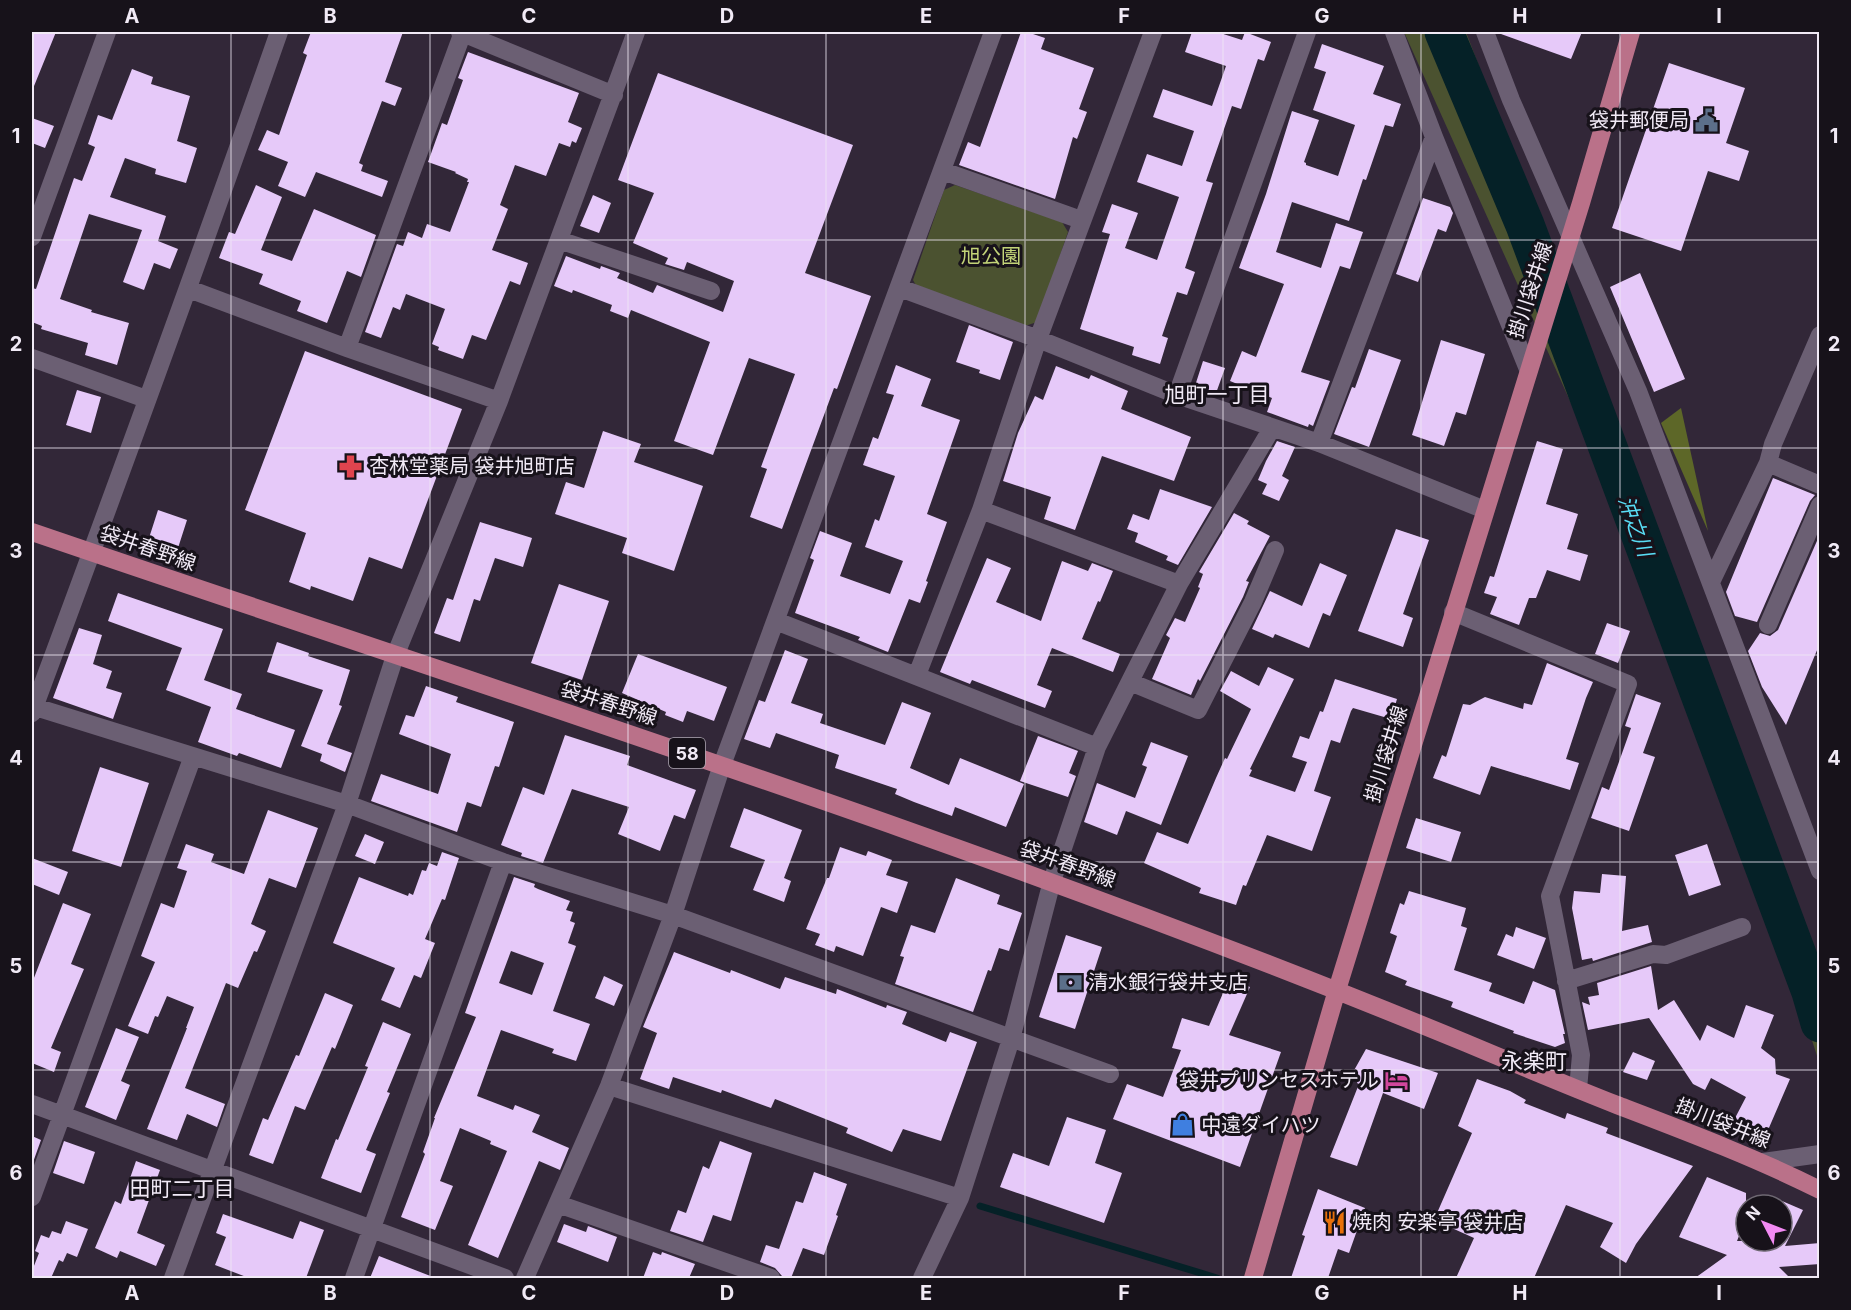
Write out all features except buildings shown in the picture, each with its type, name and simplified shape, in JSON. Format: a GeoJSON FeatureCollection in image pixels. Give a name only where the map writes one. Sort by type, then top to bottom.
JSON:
{"type":"FeatureCollection","features":[{"type":"Feature","properties":{"kind":"main road","name":"掛川袋井線"},"geometry":{"type":"LineString","coordinates":[[1630,32],[1581,203],[1337,990],[1763,1162],[1820,1190]]}},
{"type":"Feature","properties":{"kind":"main road","name":"袋井春野線"},"geometry":{"type":"LineString","coordinates":[[32,532],[722,765],[1052,881],[1337,990]]}},
{"type":"Feature","properties":{"kind":"main road"},"geometry":{"type":"LineString","coordinates":[[1253,1278],[1337,990]]}},
{"type":"Feature","properties":{"kind":"street"},"geometry":{"type":"LineString","coordinates":[[32,237],[107,32]]}},
{"type":"Feature","properties":{"kind":"street"},"geometry":{"type":"LineString","coordinates":[[279,32],[189,289],[32,708],[347,804],[503,862],[673,915],[1110,1074]]}},
{"type":"Feature","properties":{"kind":"street"},"geometry":{"type":"LineString","coordinates":[[347,348],[462,32],[614,94]]}},
{"type":"Feature","properties":{"kind":"street"},"geometry":{"type":"LineString","coordinates":[[173,1278],[347,804],[394,656],[499,401],[636,32]]}},
{"type":"Feature","properties":{"kind":"street"},"geometry":{"type":"LineString","coordinates":[[525,1278],[609,1086],[673,915],[722,765],[993,32]]}},
{"type":"Feature","properties":{"kind":"street"},"geometry":{"type":"LineString","coordinates":[[917,675],[981,510],[1038,339],[1153,32]]}},
{"type":"Feature","properties":{"kind":"street"},"geometry":{"type":"LineString","coordinates":[[1177,395],[1307,32]]}},
{"type":"Feature","properties":{"kind":"street"},"geometry":{"type":"LineString","coordinates":[[1394,32],[1528,369]]}},
{"type":"Feature","properties":{"kind":"street"},"geometry":{"type":"LineString","coordinates":[[1485,32],[1511,100],[1638,391],[1820,870]]}},
{"type":"Feature","properties":{"kind":"street"},"geometry":{"type":"LineString","coordinates":[[1319,443],[1434,137]]}},
{"type":"Feature","properties":{"kind":"street"},"geometry":{"type":"LineString","coordinates":[[943,171],[1081,220]]}},
{"type":"Feature","properties":{"kind":"street"},"geometry":{"type":"LineString","coordinates":[[559,240],[711,291]]}},
{"type":"Feature","properties":{"kind":"street"},"geometry":{"type":"LineString","coordinates":[[900,288],[1038,339],[1177,395],[1319,443],[1485,510]]}},
{"type":"Feature","properties":{"kind":"street"},"geometry":{"type":"LineString","coordinates":[[189,289],[347,348],[499,401]]}},
{"type":"Feature","properties":{"kind":"street"},"geometry":{"type":"LineString","coordinates":[[1711,582],[1768,463],[1773,444],[1820,335]]}},
{"type":"Feature","properties":{"kind":"street"},"geometry":{"type":"LineString","coordinates":[[32,358],[146,399]]}},
{"type":"Feature","properties":{"kind":"street"},"geometry":{"type":"LineString","coordinates":[[922,1278],[960,1198],[1011,1039],[1052,881],[1097,747],[1179,584],[1272,428]]}},
{"type":"Feature","properties":{"kind":"street"},"geometry":{"type":"LineString","coordinates":[[1768,463],[1820,485]]}},
{"type":"Feature","properties":{"kind":"street"},"geometry":{"type":"LineString","coordinates":[[1768,625],[1820,505]]}},
{"type":"Feature","properties":{"kind":"street"},"geometry":{"type":"LineString","coordinates":[[981,510],[1179,584]]}},
{"type":"Feature","properties":{"kind":"street"},"geometry":{"type":"LineString","coordinates":[[1130,682],[1198,711],[1253,602],[1275,550]]}},
{"type":"Feature","properties":{"kind":"street"},"geometry":{"type":"LineString","coordinates":[[1453,612],[1628,684],[1550,896],[1581,1055],[1578,1089]]}},
{"type":"Feature","properties":{"kind":"street"},"geometry":{"type":"LineString","coordinates":[[776,621],[1097,747]]}},
{"type":"Feature","properties":{"kind":"street"},"geometry":{"type":"LineString","coordinates":[[32,1197],[193,756]]}},
{"type":"Feature","properties":{"kind":"street"},"geometry":{"type":"LineString","coordinates":[[354,1278],[503,862]]}},
{"type":"Feature","properties":{"kind":"street"},"geometry":{"type":"LineString","coordinates":[[1566,981],[1653,954],[1666,955],[1742,927]]}},
{"type":"Feature","properties":{"kind":"street"},"geometry":{"type":"LineString","coordinates":[[609,1086],[960,1198]]}},
{"type":"Feature","properties":{"kind":"street"},"geometry":{"type":"LineString","coordinates":[[32,1104],[505,1278]]}},
{"type":"Feature","properties":{"kind":"street"},"geometry":{"type":"LineString","coordinates":[[1763,1162],[1820,1154]]}},
{"type":"Feature","properties":{"kind":"street"},"geometry":{"type":"LineString","coordinates":[[558,1204],[771,1278]]}},
{"type":"Feature","properties":{"kind":"green space"},"geometry":{"type":"Polygon","coordinates":[[[1404,32],[1466,32],[1819,961],[1819,1062],[1776,929],[1593,452],[1404,32]]]}},
{"type":"Feature","properties":{"kind":"green space","name":"旭公園"},"geometry":{"type":"Polygon","coordinates":[[[955,185],[1062,222],[1068,232],[1037,322],[1025,326],[918,289],[913,280],[944,190],[955,185]]]}},
{"type":"Feature","properties":{"kind":"green space"},"geometry":{"type":"Polygon","coordinates":[[[1681,408],[1708,531],[1661,423],[1681,408]]]}},
{"type":"Feature","properties":{"kind":"waterway","name":"沖之川"},"geometry":{"type":"LineString","coordinates":[[1444,32],[1525,225],[1811,992],[1820,1023]]}},
{"type":"Feature","properties":{"kind":"waterway"},"geometry":{"type":"LineString","coordinates":[[1811,992],[1820,982]]}},
{"type":"Feature","properties":{"kind":"waterway"},"geometry":{"type":"LineString","coordinates":[[980,1206],[1217,1278]]}},
{"type":"Feature","properties":{"kind":"place","name":"袋井郵便局"},"geometry":{"type":"Point","coordinates":[1707,120]}},
{"type":"Feature","properties":{"kind":"place","name":"杏林堂薬局 袋井旭町店"},"geometry":{"type":"Point","coordinates":[351,466]}},
{"type":"Feature","properties":{"kind":"place","name":"清水銀行袋井支店"},"geometry":{"type":"Point","coordinates":[1070,982]}},
{"type":"Feature","properties":{"kind":"place","name":"袋井プリンセスホテル"},"geometry":{"type":"Point","coordinates":[1397,1080]}},
{"type":"Feature","properties":{"kind":"place","name":"中遠ダイハツ"},"geometry":{"type":"Point","coordinates":[1183,1125]}},
{"type":"Feature","properties":{"kind":"place","name":"焼肉 安楽亭 袋井店"},"geometry":{"type":"Point","coordinates":[1334,1222]}},
{"type":"Feature","properties":{"kind":"district","name":"旭町一丁目"},"geometry":{"type":"Point","coordinates":[1217,394]}},
{"type":"Feature","properties":{"kind":"district","name":"永楽町"},"geometry":{"type":"Point","coordinates":[1534,1061]}},
{"type":"Feature","properties":{"kind":"district","name":"田町二丁目"},"geometry":{"type":"Point","coordinates":[182,1188]}}]}
